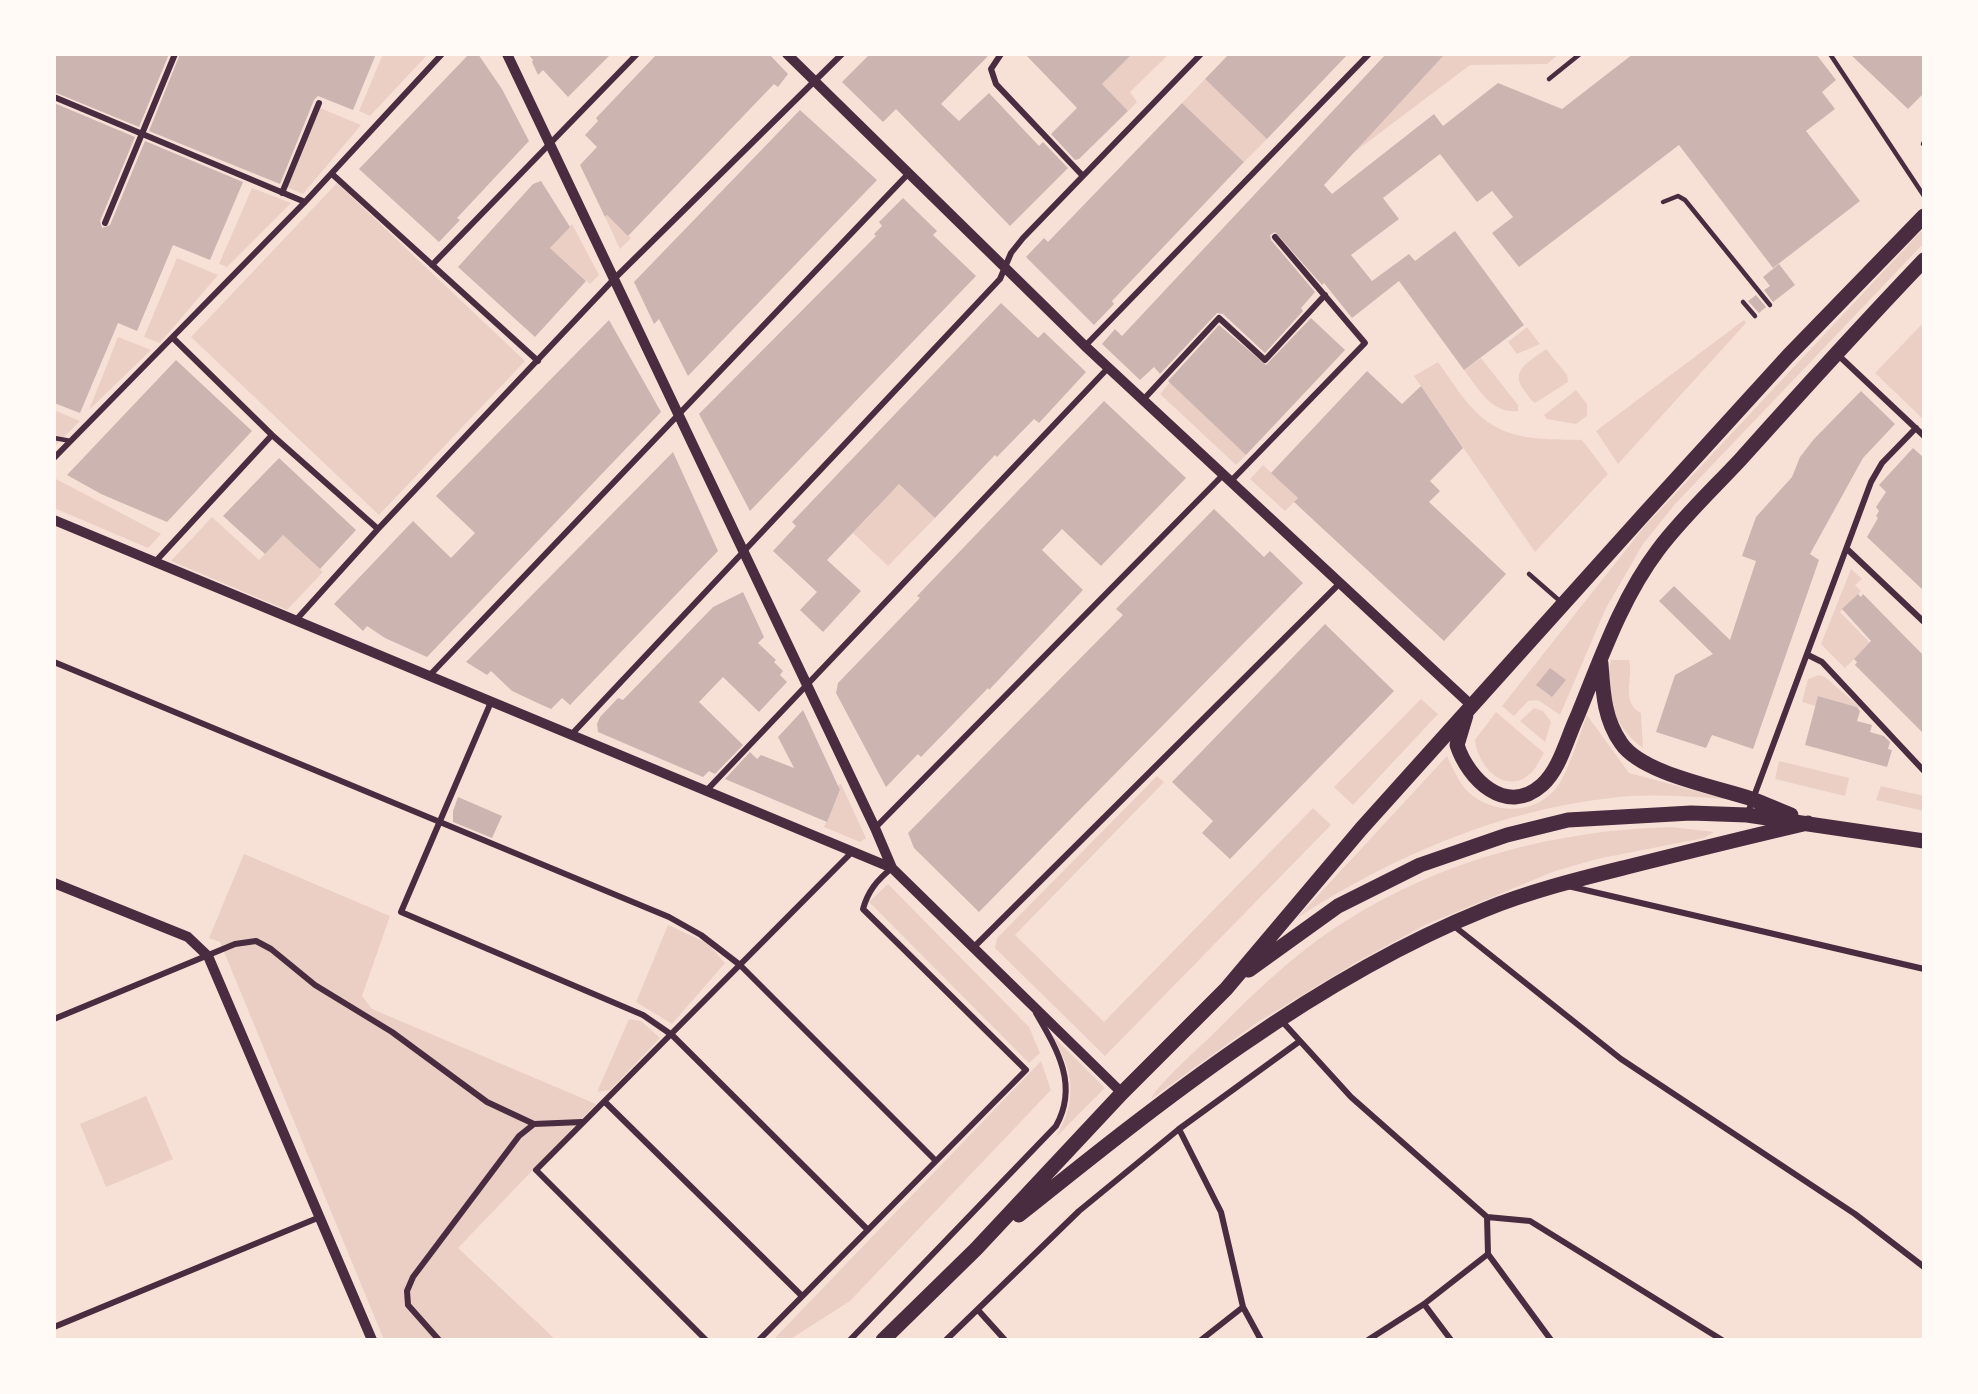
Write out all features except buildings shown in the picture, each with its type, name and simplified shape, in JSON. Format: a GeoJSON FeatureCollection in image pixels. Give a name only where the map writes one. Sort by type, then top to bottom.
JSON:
{"type":"FeatureCollection","features":[{"type":"Feature","properties":{"kind":"main road"},"geometry":{"type":"LineString","coordinates":[[883,1340],[976,1249],[1122,1093],[1226,989],[1471,705],[1788,356],[1924,216]]}},
{"type":"Feature","properties":{"kind":"main road"},"geometry":{"type":"LineString","coordinates":[[1471,705],[1457,745],[1468,771],[1477,781],[1496,794],[1518,795],[1530,792],[1542,785],[1558,761],[1619,618],[1658,550],[1836,352],[1924,260]]}},
{"type":"Feature","properties":{"kind":"main road"},"geometry":{"type":"LineString","coordinates":[[1600,661],[1603,702],[1612,728],[1627,750],[1661,769],[1754,800],[1808,823]]}},
{"type":"Feature","properties":{"kind":"main road"},"geometry":{"type":"LineString","coordinates":[[1226,989],[1338,906],[1448,853],[1568,820],[1691,813],[1747,815],[1924,841]]}},
{"type":"Feature","properties":{"kind":"main road"},"geometry":{"type":"LineString","coordinates":[[976,1249],[1092,1156],[1280,1019],[1342,980],[1451,923],[1560,884],[1808,823]]}},
{"type":"Feature","properties":{"kind":"street"},"geometry":{"type":"LineString","coordinates":[[105,223],[175,54]]}},
{"type":"Feature","properties":{"kind":"street"},"geometry":{"type":"LineString","coordinates":[[54,458],[332,174],[442,54]]}},
{"type":"Feature","properties":{"kind":"street"},"geometry":{"type":"LineString","coordinates":[[507,54],[876,828],[892,868],[1033,1009],[1122,1093]]}},
{"type":"Feature","properties":{"kind":"street"},"geometry":{"type":"LineString","coordinates":[[432,265],[637,54]]}},
{"type":"Feature","properties":{"kind":"street"},"geometry":{"type":"LineString","coordinates":[[787,54],[1108,368],[1471,705]]}},
{"type":"Feature","properties":{"kind":"street"},"geometry":{"type":"LineString","coordinates":[[296,621],[378,530],[614,279],[842,54]]}},
{"type":"Feature","properties":{"kind":"street"},"geometry":{"type":"LineString","coordinates":[[1001,54],[991,69],[999,89],[1082,176]]}},
{"type":"Feature","properties":{"kind":"street"},"geometry":{"type":"LineString","coordinates":[[570,735],[1000,279],[1004,268],[1023,238],[1201,54]]}},
{"type":"Feature","properties":{"kind":"street"},"geometry":{"type":"LineString","coordinates":[[1085,346],[1369,54]]}},
{"type":"Feature","properties":{"kind":"street"},"geometry":{"type":"LineString","coordinates":[[54,97],[305,202]]}},
{"type":"Feature","properties":{"kind":"street"},"geometry":{"type":"LineString","coordinates":[[282,193],[319,103]]}},
{"type":"Feature","properties":{"kind":"street"},"geometry":{"type":"LineString","coordinates":[[332,174],[537,361]]}},
{"type":"Feature","properties":{"kind":"street"},"geometry":{"type":"LineString","coordinates":[[429,676],[908,174]]}},
{"type":"Feature","properties":{"kind":"street"},"geometry":{"type":"LineString","coordinates":[[876,828],[1365,343],[1275,237]]}},
{"type":"Feature","properties":{"kind":"street"},"geometry":{"type":"LineString","coordinates":[[1143,400],[1219,318],[1265,360],[1325,295]]}},
{"type":"Feature","properties":{"kind":"street"},"geometry":{"type":"LineString","coordinates":[[173,338],[272,435],[378,530]]}},
{"type":"Feature","properties":{"kind":"street"},"geometry":{"type":"LineString","coordinates":[[1836,352],[1924,436]]}},
{"type":"Feature","properties":{"kind":"street"},"geometry":{"type":"LineString","coordinates":[[706,791],[1108,368]]}},
{"type":"Feature","properties":{"kind":"street"},"geometry":{"type":"LineString","coordinates":[[1747,815],[1871,482],[1882,463],[1916,428]]}},
{"type":"Feature","properties":{"kind":"street"},"geometry":{"type":"LineString","coordinates":[[155,562],[272,435]]}},
{"type":"Feature","properties":{"kind":"street"},"geometry":{"type":"LineString","coordinates":[[54,520],[892,868]]}},
{"type":"Feature","properties":{"kind":"street"},"geometry":{"type":"LineString","coordinates":[[1847,549],[1924,622]]}},
{"type":"Feature","properties":{"kind":"street"},"geometry":{"type":"LineString","coordinates":[[972,949],[1340,583]]}},
{"type":"Feature","properties":{"kind":"street"},"geometry":{"type":"LineString","coordinates":[[1808,655],[1822,662],[1924,771]]}},
{"type":"Feature","properties":{"kind":"street"},"geometry":{"type":"LineString","coordinates":[[54,662],[669,917],[701,934],[740,965],[935,1160]]}},
{"type":"Feature","properties":{"kind":"street"},"geometry":{"type":"LineString","coordinates":[[491,702],[401,912],[643,1015],[672,1035],[868,1230]]}},
{"type":"Feature","properties":{"kind":"street"},"geometry":{"type":"LineString","coordinates":[[706,1340],[536,1170],[852,852]]}},
{"type":"Feature","properties":{"kind":"street"},"geometry":{"type":"LineString","coordinates":[[759,1340],[1026,1070],[863,909],[867,895],[880,878],[892,868]]}},
{"type":"Feature","properties":{"kind":"street"},"geometry":{"type":"LineString","coordinates":[[54,883],[188,937],[208,956],[372,1340]]}},
{"type":"Feature","properties":{"kind":"street"},"geometry":{"type":"LineString","coordinates":[[1560,884],[1924,969]]}},
{"type":"Feature","properties":{"kind":"street"},"geometry":{"type":"LineString","coordinates":[[1451,923],[1621,1059],[1856,1214],[1924,1267]]}},
{"type":"Feature","properties":{"kind":"street"},"geometry":{"type":"LineString","coordinates":[[54,1019],[235,944],[256,941],[270,949],[315,985],[392,1032],[487,1102],[534,1124],[583,1122]]}},
{"type":"Feature","properties":{"kind":"street"},"geometry":{"type":"LineString","coordinates":[[850,1340],[1030,1153],[1061,1117],[1066,1090],[1064,1066],[1058,1050],[1033,1009]]}},
{"type":"Feature","properties":{"kind":"street"},"geometry":{"type":"LineString","coordinates":[[1280,1019],[1351,1097],[1487,1217],[1530,1221],[1722,1340]]}},
{"type":"Feature","properties":{"kind":"street"},"geometry":{"type":"LineString","coordinates":[[946,1340],[1079,1211],[1179,1129],[1300,1041]]}},
{"type":"Feature","properties":{"kind":"street"},"geometry":{"type":"LineString","coordinates":[[605,1102],[802,1296]]}},
{"type":"Feature","properties":{"kind":"street"},"geometry":{"type":"LineString","coordinates":[[439,1340],[412,1313],[408,1305],[407,1291],[413,1277],[519,1137],[534,1124]]}},
{"type":"Feature","properties":{"kind":"street"},"geometry":{"type":"LineString","coordinates":[[1179,1129],[1221,1212],[1243,1307],[1261,1340]]}},
{"type":"Feature","properties":{"kind":"street"},"geometry":{"type":"LineString","coordinates":[[54,1327],[320,1216]]}},
{"type":"Feature","properties":{"kind":"street"},"geometry":{"type":"LineString","coordinates":[[1487,1217],[1488,1254],[1551,1340]]}},
{"type":"Feature","properties":{"kind":"street"},"geometry":{"type":"LineString","coordinates":[[1368,1340],[1424,1304],[1488,1254]]}},
{"type":"Feature","properties":{"kind":"street"},"geometry":{"type":"LineString","coordinates":[[1424,1304],[1451,1340]]}},
{"type":"Feature","properties":{"kind":"street"},"geometry":{"type":"LineString","coordinates":[[1201,1340],[1243,1307]]}},
{"type":"Feature","properties":{"kind":"street"},"geometry":{"type":"LineString","coordinates":[[978,1310],[1005,1340]]}},
{"type":"Feature","properties":{"kind":"lane"},"geometry":{"type":"LineString","coordinates":[[1549,79],[1580,54]]}},
{"type":"Feature","properties":{"kind":"lane"},"geometry":{"type":"LineString","coordinates":[[1830,54],[1924,196]]}},
{"type":"Feature","properties":{"kind":"lane"},"geometry":{"type":"LineString","coordinates":[[1663,202],[1678,196],[1685,200],[1770,305]]}},
{"type":"Feature","properties":{"kind":"lane"},"geometry":{"type":"LineString","coordinates":[[1743,302],[1755,316]]}},
{"type":"Feature","properties":{"kind":"lane"},"geometry":{"type":"LineString","coordinates":[[54,438],[71,441]]}},
{"type":"Feature","properties":{"kind":"lane"},"geometry":{"type":"LineString","coordinates":[[1529,574],[1563,604]]}},
{"type":"Feature","properties":{"kind":"shaded area"},"geometry":{"type":"Polygon","coordinates":[[[383,54],[428,54],[370,116],[359,111],[383,54]]]}},
{"type":"Feature","properties":{"kind":"shaded area"},"geometry":{"type":"Polygon","coordinates":[[[1132,54],[1169,54],[1130,92],[1137,102],[1128,111],[1102,84],[1132,54]]]}},
{"type":"Feature","properties":{"kind":"shaded area"},"geometry":{"type":"Polygon","coordinates":[[[1445,54],[1559,54],[1547,64],[1470,65],[1352,154],[1445,54]]]}},
{"type":"Feature","properties":{"kind":"shaded area"},"geometry":{"type":"Polygon","coordinates":[[[1205,79],[1267,139],[1244,162],[1182,103],[1205,79]]]}},
{"type":"Feature","properties":{"kind":"shaded area"},"geometry":{"type":"Polygon","coordinates":[[[320,108],[361,125],[303,194],[287,187],[320,108]]]}},
{"type":"Feature","properties":{"kind":"shaded area"},"geometry":{"type":"Polygon","coordinates":[[[337,183],[525,361],[379,515],[191,337],[337,183]]]}},
{"type":"Feature","properties":{"kind":"shaded area"},"geometry":{"type":"Polygon","coordinates":[[[252,188],[291,203],[227,267],[219,264],[252,188]]]}},
{"type":"Feature","properties":{"kind":"shaded area"},"geometry":{"type":"Polygon","coordinates":[[[607,215],[631,238],[620,249],[605,217],[607,215]]]}},
{"type":"Feature","properties":{"kind":"shaded area"},"geometry":{"type":"Polygon","coordinates":[[[572,224],[599,275],[590,284],[550,248],[572,224]]]}},
{"type":"Feature","properties":{"kind":"shaded area"},"geometry":{"type":"Polygon","coordinates":[[[1924,228],[1924,243],[1676,503],[1643,544],[1606,608],[1560,715],[1538,700],[1528,701],[1514,716],[1502,706],[1644,527],[1924,228]]]}},
{"type":"Feature","properties":{"kind":"shaded area"},"geometry":{"type":"Polygon","coordinates":[[[177,258],[218,275],[160,343],[144,337],[177,258]]]}},
{"type":"Feature","properties":{"kind":"shaded area"},"geometry":{"type":"Polygon","coordinates":[[[1744,320],[1746,323],[1618,464],[1596,431],[1744,320]]]}},
{"type":"Feature","properties":{"kind":"shaded area"},"geometry":{"type":"Polygon","coordinates":[[[1924,322],[1924,420],[1875,373],[1924,322]]]}},
{"type":"Feature","properties":{"kind":"shaded area"},"geometry":{"type":"Polygon","coordinates":[[[1527,327],[1540,344],[1517,354],[1508,342],[1527,327]]]}},
{"type":"Feature","properties":{"kind":"shaded area"},"geometry":{"type":"Polygon","coordinates":[[[118,337],[151,350],[89,410],[118,337]]]}},
{"type":"Feature","properties":{"kind":"shaded area"},"geometry":{"type":"Polygon","coordinates":[[[1546,349],[1567,375],[1568,382],[1535,403],[1523,389],[1519,376],[1529,361],[1546,349]]]}},
{"type":"Feature","properties":{"kind":"shaded area"},"geometry":{"type":"Polygon","coordinates":[[[1481,358],[1518,405],[1518,411],[1500,409],[1486,399],[1464,370],[1481,358]]]}},
{"type":"Feature","properties":{"kind":"shaded area"},"geometry":{"type":"Polygon","coordinates":[[[1438,362],[1464,398],[1496,427],[1505,432],[1527,437],[1582,440],[1608,474],[1535,552],[1414,376],[1438,362]]]}},
{"type":"Feature","properties":{"kind":"shaded area"},"geometry":{"type":"Polygon","coordinates":[[[1170,382],[1246,455],[1236,465],[1160,394],[1170,382]]]}},
{"type":"Feature","properties":{"kind":"shaded area"},"geometry":{"type":"Polygon","coordinates":[[[1576,390],[1587,404],[1587,416],[1576,424],[1547,419],[1544,415],[1576,390]]]}},
{"type":"Feature","properties":{"kind":"shaded area"},"geometry":{"type":"Polygon","coordinates":[[[54,410],[80,421],[54,447],[54,410]]]}},
{"type":"Feature","properties":{"kind":"shaded area"},"geometry":{"type":"Polygon","coordinates":[[[850,461],[887,496],[899,484],[935,518],[888,566],[853,533],[876,509],[838,473],[850,461]]]}},
{"type":"Feature","properties":{"kind":"shaded area"},"geometry":{"type":"Polygon","coordinates":[[[1263,465],[1298,498],[1285,511],[1250,479],[1263,465]]]}},
{"type":"Feature","properties":{"kind":"shaded area"},"geometry":{"type":"Polygon","coordinates":[[[54,478],[161,534],[148,548],[54,508],[54,478]]]}},
{"type":"Feature","properties":{"kind":"shaded area"},"geometry":{"type":"Polygon","coordinates":[[[212,517],[259,560],[283,535],[323,572],[287,610],[171,561],[212,517]]]}},
{"type":"Feature","properties":{"kind":"shaded area"},"geometry":{"type":"Polygon","coordinates":[[[1851,569],[1862,579],[1855,585],[1861,591],[1840,612],[1870,643],[1845,668],[1821,644],[1851,569]]]}},
{"type":"Feature","properties":{"kind":"shaded area"},"geometry":{"type":"Polygon","coordinates":[[[1611,660],[1629,660],[1629,696],[1635,709],[1641,713],[1643,748],[1625,730],[1613,709],[1609,686],[1611,660]]]}},
{"type":"Feature","properties":{"kind":"shaded area"},"geometry":{"type":"Polygon","coordinates":[[[1819,675],[1825,677],[1861,708],[1819,696],[1816,706],[1802,702],[1808,679],[1819,675]]]}},
{"type":"Feature","properties":{"kind":"shaded area"},"geometry":{"type":"Polygon","coordinates":[[[1421,699],[1438,714],[1353,805],[1334,787],[1421,699]]]}},
{"type":"Feature","properties":{"kind":"shaded area"},"geometry":{"type":"Polygon","coordinates":[[[1534,708],[1543,711],[1551,722],[1545,742],[1520,721],[1534,708]]]}},
{"type":"Feature","properties":{"kind":"shaded area"},"geometry":{"type":"Polygon","coordinates":[[[1496,712],[1544,753],[1533,771],[1521,780],[1512,782],[1494,775],[1481,760],[1477,750],[1475,740],[1496,712]]]}},
{"type":"Feature","properties":{"kind":"shaded area"},"geometry":{"type":"Polygon","coordinates":[[[1587,715],[1629,773],[1726,799],[1669,796],[1611,798],[1569,804],[1487,825],[1408,856],[1297,918],[1447,756],[1461,784],[1479,800],[1492,806],[1505,808],[1531,806],[1554,791],[1562,779],[1587,715]]]}},
{"type":"Feature","properties":{"kind":"shaded area"},"geometry":{"type":"Polygon","coordinates":[[[1779,761],[1849,778],[1845,796],[1775,779],[1779,761]]]}},
{"type":"Feature","properties":{"kind":"shaded area"},"geometry":{"type":"Polygon","coordinates":[[[1157,776],[1164,782],[1015,935],[1104,1022],[1313,808],[1331,825],[1105,1056],[995,948],[997,938],[1157,776]]]}},
{"type":"Feature","properties":{"kind":"shaded area"},"geometry":{"type":"Polygon","coordinates":[[[841,784],[866,838],[860,842],[824,827],[840,791],[838,785],[841,784]]]}},
{"type":"Feature","properties":{"kind":"shaded area"},"geometry":{"type":"Polygon","coordinates":[[[1881,786],[1924,796],[1924,811],[1876,800],[1881,786]]]}},
{"type":"Feature","properties":{"kind":"shaded area"},"geometry":{"type":"Polygon","coordinates":[[[1671,827],[1714,832],[1704,838],[1597,859],[1555,871],[1425,925],[1355,963],[1258,1022],[1151,1099],[1179,1066],[1276,974],[1326,934],[1381,900],[1460,865],[1501,852],[1585,834],[1671,827]]]}},
{"type":"Feature","properties":{"kind":"shaded area"},"geometry":{"type":"Polygon","coordinates":[[[244,854],[390,916],[362,996],[372,1009],[596,1104],[458,1248],[556,1340],[384,1340],[220,942],[209,938],[244,854]]]}},
{"type":"Feature","properties":{"kind":"shaded area"},"geometry":{"type":"Polygon","coordinates":[[[888,884],[1029,1027],[1040,1053],[1029,1063],[869,902],[888,884]]]}},
{"type":"Feature","properties":{"kind":"shaded area"},"geometry":{"type":"Polygon","coordinates":[[[668,925],[707,943],[725,963],[672,1024],[636,1002],[668,925]]]}},
{"type":"Feature","properties":{"kind":"shaded area"},"geometry":{"type":"Polygon","coordinates":[[[629,1019],[641,1021],[660,1038],[610,1090],[597,1092],[629,1019]]]}},
{"type":"Feature","properties":{"kind":"shaded area"},"geometry":{"type":"Polygon","coordinates":[[[1049,1032],[1105,1088],[1055,1138],[1068,1110],[1070,1084],[1064,1058],[1049,1032]]]}},
{"type":"Feature","properties":{"kind":"shaded area"},"geometry":{"type":"Polygon","coordinates":[[[1041,1061],[1051,1090],[850,1301],[789,1340],[773,1340],[1041,1061]]]}},
{"type":"Feature","properties":{"kind":"shaded area"},"geometry":{"type":"Polygon","coordinates":[[[146,1096],[173,1159],[106,1187],[80,1124],[146,1096]]]}}]}
